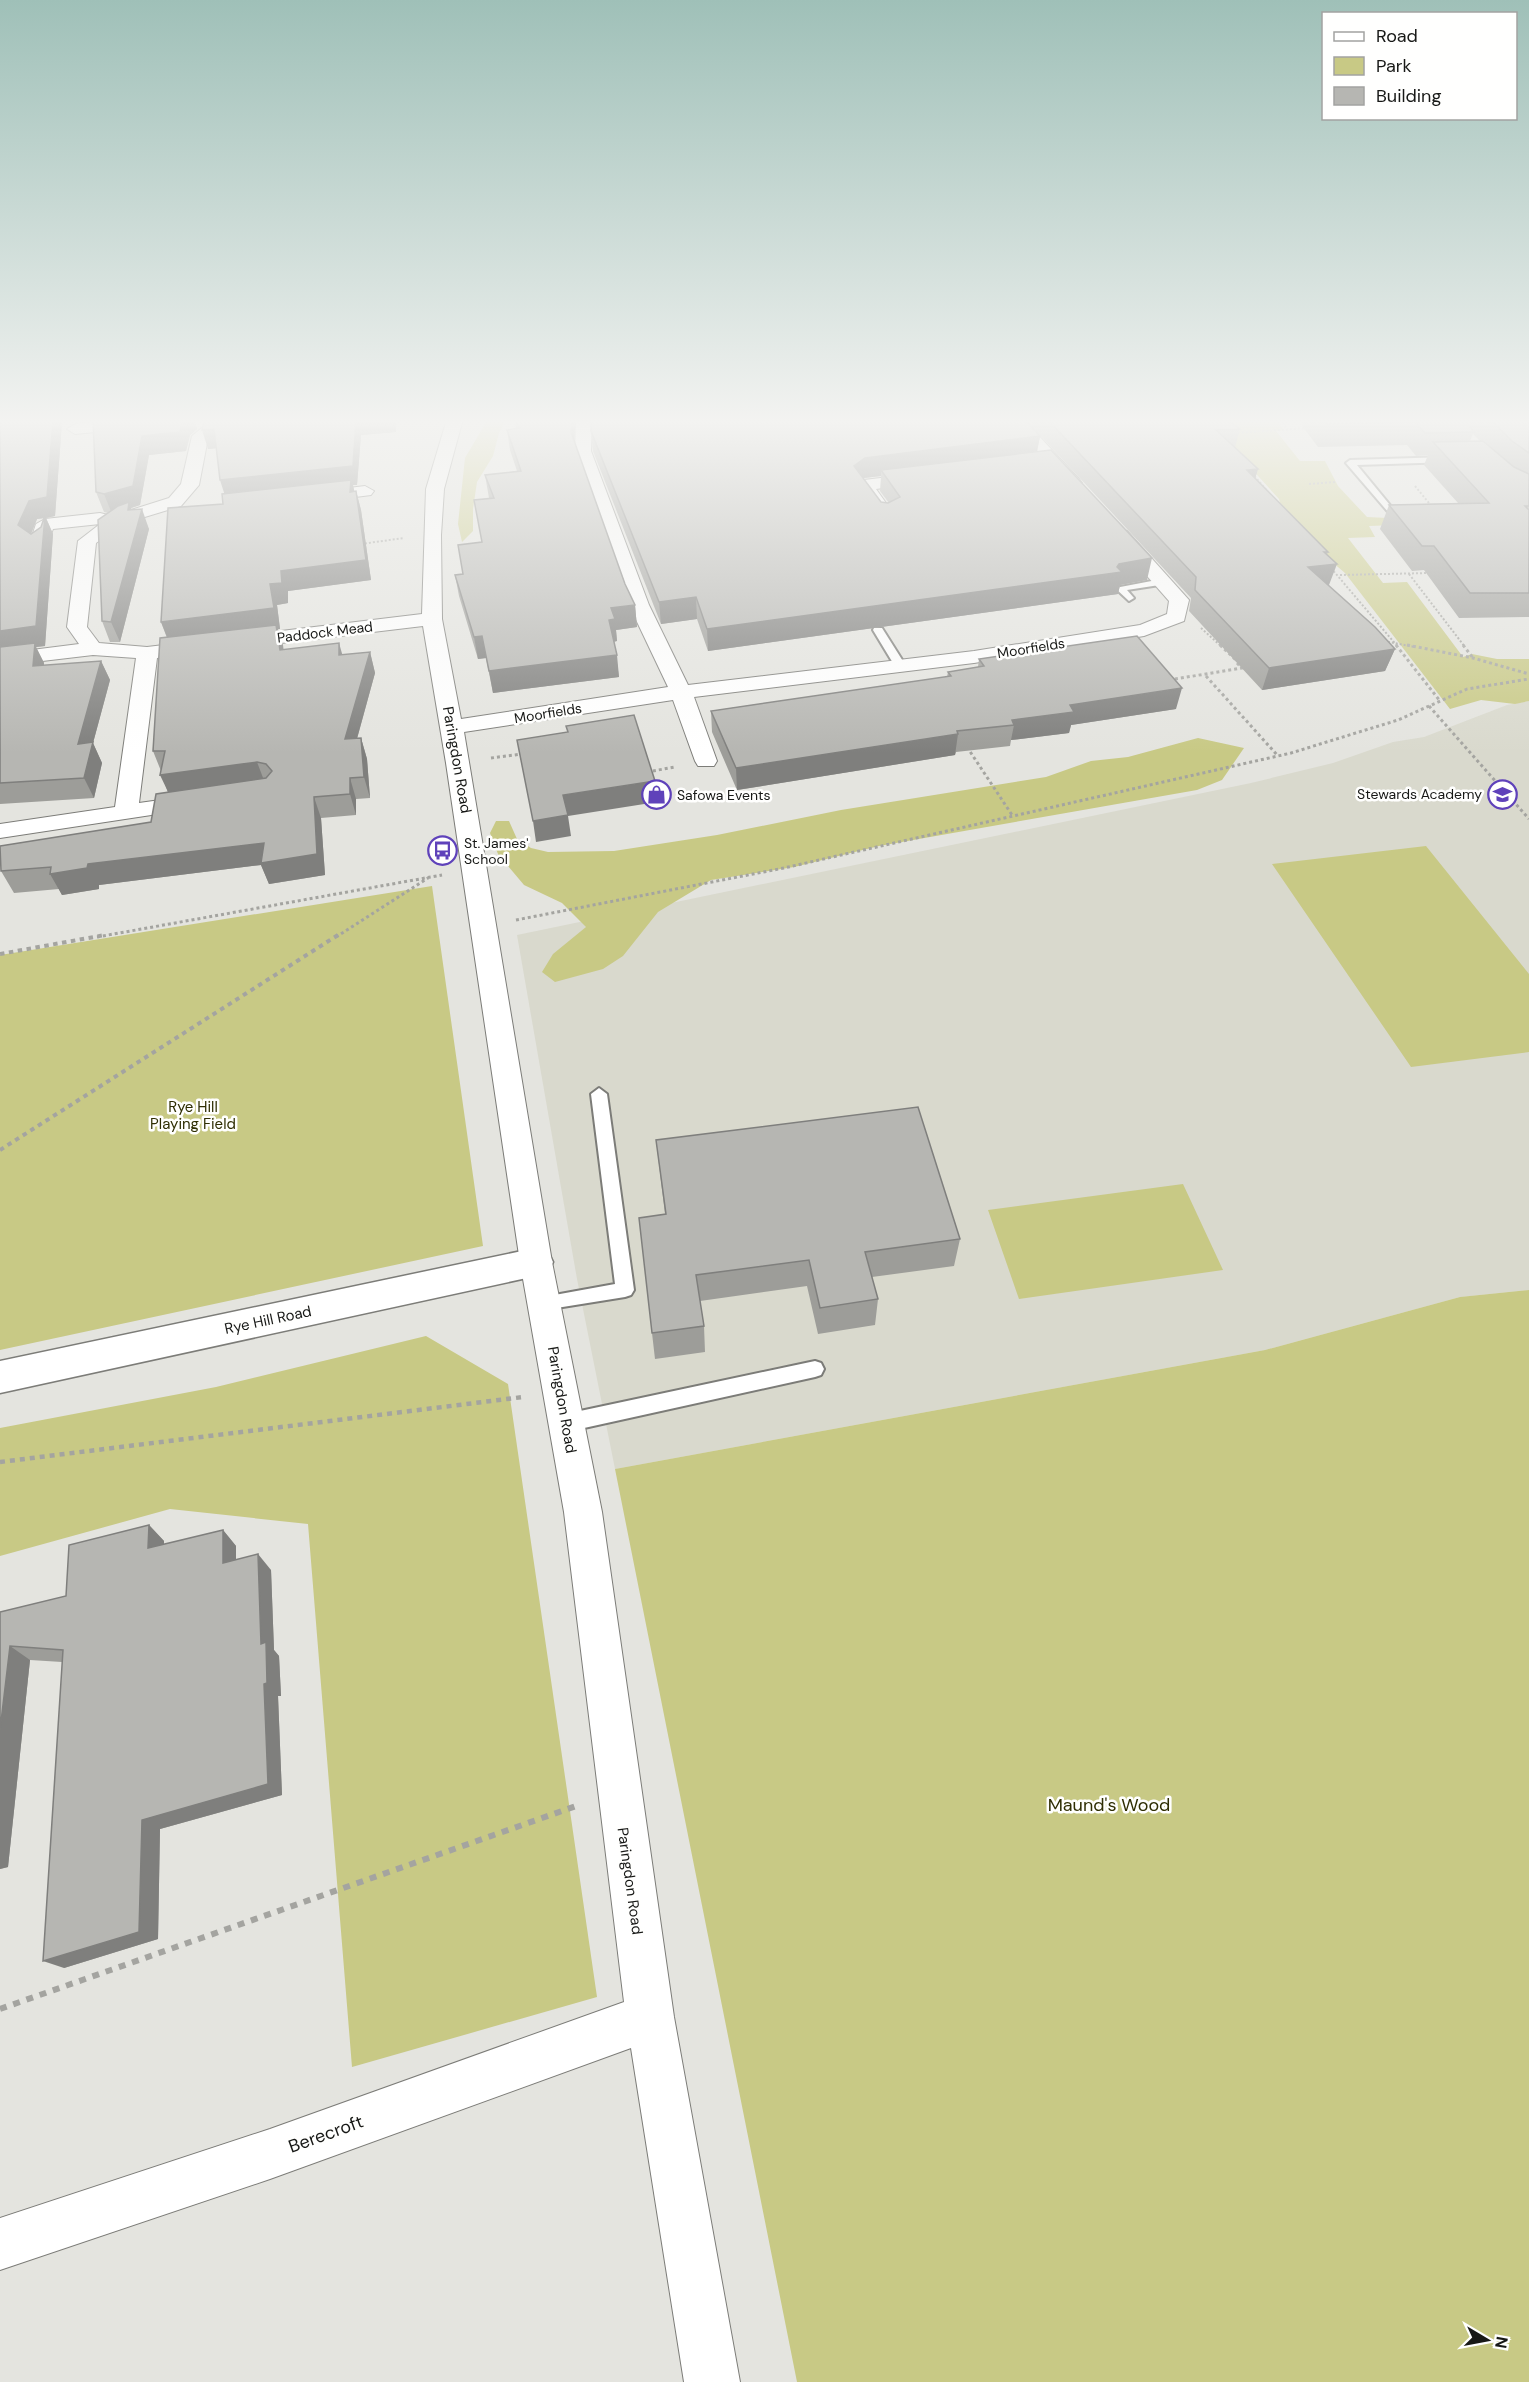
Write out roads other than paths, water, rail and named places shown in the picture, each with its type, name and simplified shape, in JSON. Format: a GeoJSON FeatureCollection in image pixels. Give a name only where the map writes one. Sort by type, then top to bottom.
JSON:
{"type":"FeatureCollection","features":[{"type":"Feature","properties":{"kind":"street"},"geometry":{"type":"LineString","coordinates":[[38,545],[43,530]]}},
{"type":"Feature","properties":{"kind":"street"},"geometry":{"type":"LineString","coordinates":[[93,649],[77,627],[87,541],[104,530]]}},
{"type":"Feature","properties":{"kind":"street","name":"Paringdon Road"},"geometry":{"type":"LineString","coordinates":[[432,530],[432,619],[452,727],[540,1282],[583,1512],[617,1789],[650,2017],[712,2382]]}},
{"type":"Feature","properties":{"kind":"street"},"geometry":{"type":"LineString","coordinates":[[612,530],[639,605],[681,692],[706,761]]}},
{"type":"Feature","properties":{"kind":"street"},"geometry":{"type":"LineString","coordinates":[[1116,530],[1162,582]]}},
{"type":"Feature","properties":{"kind":"street","name":"Moorfields"},"geometry":{"type":"LineString","coordinates":[[452,727],[681,692],[900,666],[1144,630],[1177,617],[1179,600],[1162,582]]}},
{"type":"Feature","properties":{"kind":"street","name":"Paddock Mead"},"geometry":{"type":"LineString","coordinates":[[0,660],[93,649],[147,653],[432,619]]}},
{"type":"Feature","properties":{"kind":"street"},"geometry":{"type":"LineString","coordinates":[[126,813],[147,653]]}},
{"type":"Feature","properties":{"kind":"street"},"geometry":{"type":"LineString","coordinates":[[0,831],[219,799]]}},
{"type":"Feature","properties":{"kind":"street","name":"Rye Hill Road"},"geometry":{"type":"LineString","coordinates":[[0,1377],[540,1282]]}},
{"type":"Feature","properties":{"kind":"street","name":"Berecroft"},"geometry":{"type":"LineString","coordinates":[[0,2244],[270,2154],[650,2017]]}},
{"type":"Feature","properties":{"kind":"lane"},"geometry":{"type":"LineString","coordinates":[[1130,598],[1120,588],[1162,582]]}},
{"type":"Feature","properties":{"kind":"lane"},"geometry":{"type":"LineString","coordinates":[[878,630],[900,666]]}},
{"type":"Feature","properties":{"kind":"lane"},"geometry":{"type":"LineString","coordinates":[[540,1282],[625,1290],[599,1094]]}},
{"type":"Feature","properties":{"kind":"lane"},"geometry":{"type":"LineString","coordinates":[[566,1423],[815,1369]]}},
{"type":"Feature","properties":{"kind":"place","name":"Stewards Academy"},"geometry":{"type":"Point","coordinates":[1503,794]}},
{"type":"Feature","properties":{"kind":"place","name":"Safowa Events"},"geometry":{"type":"Point","coordinates":[656,795]}},
{"type":"Feature","properties":{"kind":"place","name":"St. James' School"},"geometry":{"type":"Point","coordinates":[443,851]}},
{"type":"Feature","properties":{"kind":"park label","name":"Rye Hill Playing Field"},"geometry":{"type":"Point","coordinates":[193,1116]}},
{"type":"Feature","properties":{"kind":"park label","name":"Maund's Wood"},"geometry":{"type":"Point","coordinates":[1109,1805]}}]}
